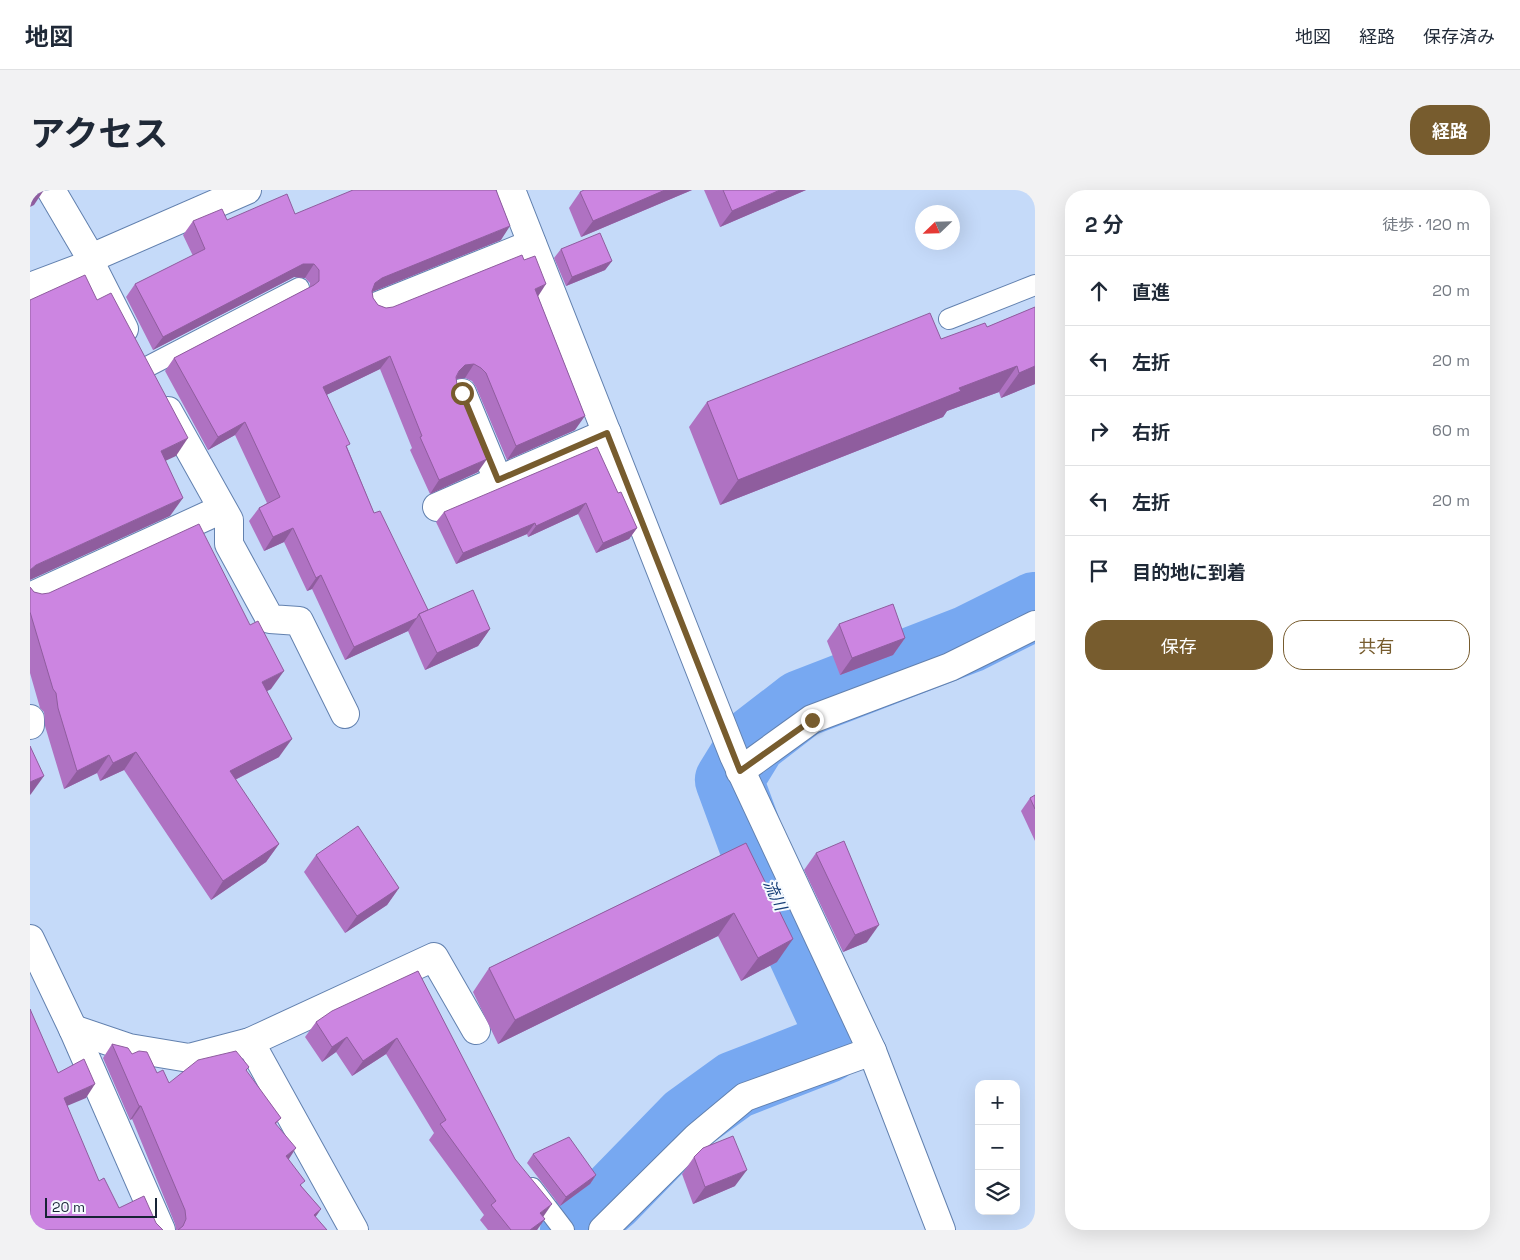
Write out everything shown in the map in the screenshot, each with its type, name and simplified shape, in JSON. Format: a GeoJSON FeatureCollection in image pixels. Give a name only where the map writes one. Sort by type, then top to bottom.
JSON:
{"type":"FeatureCollection","features":[{"type":"Feature","properties":{"kind":"street"},"geometry":{"type":"LineString","coordinates":[[51,190],[91,261],[144,368],[229,520],[229,544],[270,619],[299,620],[346,714]]}},
{"type":"Feature","properties":{"kind":"street"},"geometry":{"type":"LineString","coordinates":[[30,288],[247,190]]}},
{"type":"Feature","properties":{"kind":"street"},"geometry":{"type":"LineString","coordinates":[[511,190],[737,763],[872,1051],[941,1230]]}},
{"type":"Feature","properties":{"kind":"street"},"geometry":{"type":"LineString","coordinates":[[378,306],[532,244]]}},
{"type":"Feature","properties":{"kind":"street"},"geometry":{"type":"LineString","coordinates":[[462,393],[498,480]]}},
{"type":"Feature","properties":{"kind":"street"},"geometry":{"type":"LineString","coordinates":[[437,507],[607,433]]}},
{"type":"Feature","properties":{"kind":"street"},"geometry":{"type":"LineString","coordinates":[[30,597],[222,508]]}},
{"type":"Feature","properties":{"kind":"street"},"geometry":{"type":"LineString","coordinates":[[737,763],[812,720],[950,667],[1035,625]]}},
{"type":"Feature","properties":{"kind":"street"},"geometry":{"type":"LineString","coordinates":[[30,719],[30,725]]}},
{"type":"Feature","properties":{"kind":"street"},"geometry":{"type":"LineString","coordinates":[[30,939],[73,1029],[160,1230]]}},
{"type":"Feature","properties":{"kind":"street"},"geometry":{"type":"LineString","coordinates":[[73,1029],[129,1048],[189,1058],[250,1042],[434,957],[476,1030]]}},
{"type":"Feature","properties":{"kind":"street"},"geometry":{"type":"LineString","coordinates":[[250,1042],[354,1230]]}},
{"type":"Feature","properties":{"kind":"street"},"geometry":{"type":"LineString","coordinates":[[604,1230],[697,1138],[745,1098],[872,1051]]}},
{"type":"Feature","properties":{"kind":"lane"},"geometry":{"type":"LineString","coordinates":[[949,319],[1035,285]]}},
{"type":"Feature","properties":{"kind":"lane"},"geometry":{"type":"LineString","coordinates":[[144,368],[300,288]]}},
{"type":"Feature","properties":{"kind":"lane"},"geometry":{"type":"LineString","coordinates":[[518,1171],[563,1228]]}},
{"type":"Feature","properties":{"kind":"building"},"geometry":{"type":"Polygon","coordinates":[[[30,190],[42,190],[30,196],[30,190]]]}},
{"type":"Feature","properties":{"kind":"building"},"geometry":{"type":"Polygon","coordinates":[[[353,190],[496,190],[510,226],[382,278],[375,283],[372,291],[373,298],[378,305],[386,308],[393,307],[522,255],[524,260],[535,256],[546,284],[535,289],[585,416],[516,446],[486,373],[474,364],[465,365],[456,377],[457,385],[487,459],[439,480],[420,437],[422,436],[390,356],[323,387],[350,444],[346,446],[374,513],[380,511],[428,610],[419,614],[417,618],[354,647],[321,575],[316,578],[293,528],[273,537],[259,508],[280,497],[245,422],[218,437],[174,358],[314,285],[319,281],[319,270],[314,264],[303,264],[163,337],[135,284],[205,249],[193,221],[222,209],[227,220],[287,194],[295,214],[353,190]]]}},
{"type":"Feature","properties":{"kind":"building"},"geometry":{"type":"Polygon","coordinates":[[[584,190],[665,190],[593,221],[580,192],[584,190]]]}},
{"type":"Feature","properties":{"kind":"building"},"geometry":{"type":"Polygon","coordinates":[[[723,190],[780,190],[732,211],[723,190]]]}},
{"type":"Feature","properties":{"kind":"building"},"geometry":{"type":"Polygon","coordinates":[[[600,233],[612,261],[572,277],[561,249],[600,233]]]}},
{"type":"Feature","properties":{"kind":"building"},"geometry":{"type":"Polygon","coordinates":[[[85,275],[97,300],[111,293],[188,438],[161,451],[183,498],[36,565],[30,570],[30,300],[85,275]]]}},
{"type":"Feature","properties":{"kind":"building"},"geometry":{"type":"Polygon","coordinates":[[[1035,307],[1035,366],[1019,373],[1017,366],[959,388],[961,391],[738,480],[707,402],[930,313],[941,339],[985,323],[987,327],[1035,307]]]}},
{"type":"Feature","properties":{"kind":"building"},"geometry":{"type":"Polygon","coordinates":[[[597,447],[618,493],[621,492],[637,528],[603,543],[586,503],[536,526],[535,523],[463,553],[444,512],[597,447]]]}},
{"type":"Feature","properties":{"kind":"building"},"geometry":{"type":"Polygon","coordinates":[[[199,524],[250,625],[258,621],[284,671],[262,682],[292,739],[230,771],[279,844],[223,881],[136,752],[113,763],[109,755],[77,771],[58,708],[56,693],[53,689],[30,612],[30,587],[34,592],[49,593],[199,524]]]}},
{"type":"Feature","properties":{"kind":"building"},"geometry":{"type":"Polygon","coordinates":[[[473,590],[490,629],[437,653],[419,614],[473,590]]]}},
{"type":"Feature","properties":{"kind":"building"},"geometry":{"type":"Polygon","coordinates":[[[893,604],[905,638],[852,658],[839,624],[893,604]]]}},
{"type":"Feature","properties":{"kind":"building"},"geometry":{"type":"Polygon","coordinates":[[[30,746],[44,776],[30,782],[30,746]]]}},
{"type":"Feature","properties":{"kind":"building"},"geometry":{"type":"Polygon","coordinates":[[[1035,795],[1035,809],[1030,798],[1035,795]]]}},
{"type":"Feature","properties":{"kind":"building"},"geometry":{"type":"Polygon","coordinates":[[[358,826],[399,888],[357,916],[316,855],[358,826]]]}},
{"type":"Feature","properties":{"kind":"building"},"geometry":{"type":"Polygon","coordinates":[[[844,841],[879,925],[855,935],[816,853],[844,841]]]}},
{"type":"Feature","properties":{"kind":"building"},"geometry":{"type":"Polygon","coordinates":[[[746,843],[793,939],[758,958],[734,913],[515,1020],[489,968],[746,843]]]}},
{"type":"Feature","properties":{"kind":"building"},"geometry":{"type":"Polygon","coordinates":[[[418,971],[515,1159],[552,1204],[540,1213],[545,1219],[530,1230],[511,1230],[491,1205],[496,1201],[440,1124],[446,1120],[397,1038],[363,1061],[347,1037],[332,1047],[316,1022],[332,1011],[418,971]]]}},
{"type":"Feature","properties":{"kind":"building"},"geometry":{"type":"Polygon","coordinates":[[[30,1009],[58,1073],[84,1059],[95,1084],[64,1098],[99,1181],[104,1178],[119,1208],[144,1196],[156,1223],[163,1230],[30,1230],[30,1009]]]}},
{"type":"Feature","properties":{"kind":"building"},"geometry":{"type":"Polygon","coordinates":[[[112,1044],[128,1048],[132,1054],[139,1051],[147,1052],[157,1073],[163,1070],[169,1083],[198,1060],[236,1051],[249,1067],[246,1070],[281,1118],[275,1123],[296,1148],[286,1156],[305,1181],[300,1185],[321,1209],[314,1215],[327,1230],[178,1230],[183,1226],[186,1219],[185,1210],[141,1106],[139,1106],[112,1044]]]}},
{"type":"Feature","properties":{"kind":"building"},"geometry":{"type":"Polygon","coordinates":[[[733,1136],[747,1170],[705,1187],[694,1157],[703,1148],[733,1136]]]}},
{"type":"Feature","properties":{"kind":"building"},"geometry":{"type":"Polygon","coordinates":[[[569,1137],[596,1175],[566,1197],[533,1154],[569,1137]]]}},
{"type":"Feature","properties":{"kind":"waterway","name":"流川"},"geometry":{"type":"LineString","coordinates":[[574,1230],[611,1198],[688,1119],[735,1085],[827,1049],[835,1025],[757,856],[729,780],[753,741],[801,704],[969,639],[1035,606]]}},
{"type":"Feature","properties":{"kind":"route"},"geometry":{"type":"LineString","coordinates":[[462,393],[498,480],[607,433],[740,771],[812,720]]}}]}
